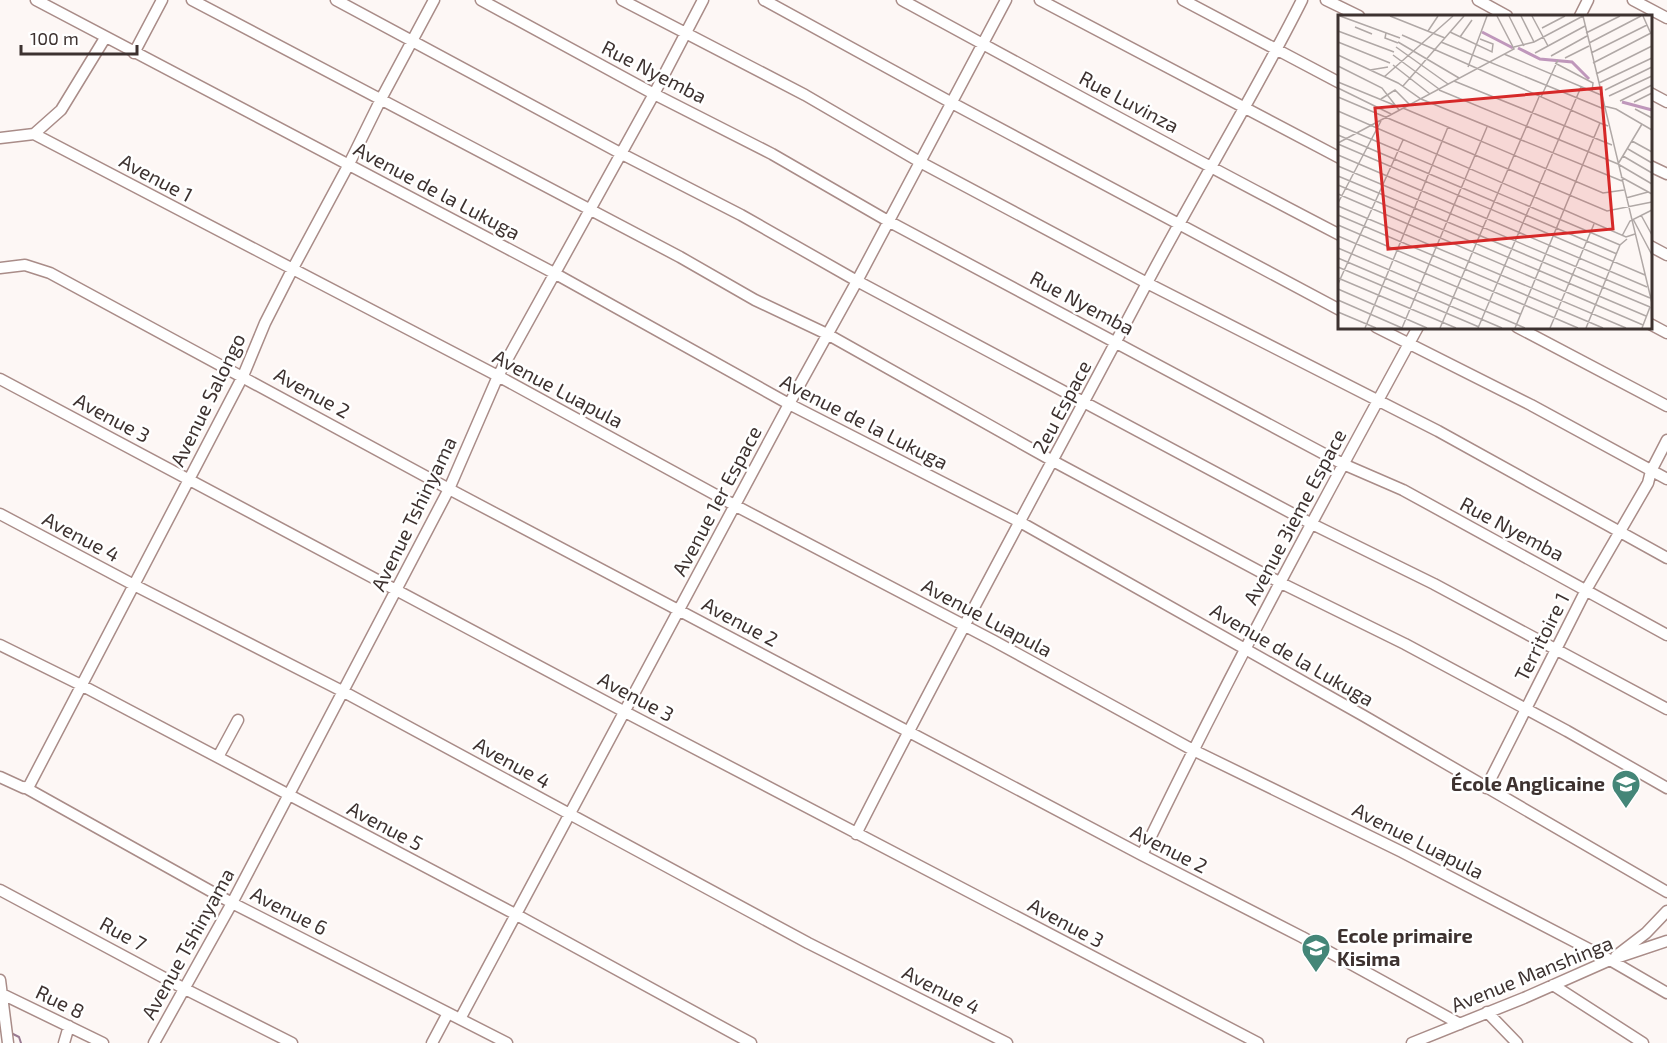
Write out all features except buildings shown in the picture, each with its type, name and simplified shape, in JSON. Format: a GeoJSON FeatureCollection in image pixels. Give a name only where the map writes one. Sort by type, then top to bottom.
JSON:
{"type":"FeatureCollection","features":[{"type":"Feature","properties":{"kind":"street","name":"Avenue de la Lukuga"},"geometry":{"type":"LineString","coordinates":[[36,0],[554,273],[789,404],[1020,522],[1667,892]]}},
{"type":"Feature","properties":{"kind":"street"},"geometry":{"type":"LineString","coordinates":[[134,53],[162,0]]}},
{"type":"Feature","properties":{"kind":"street"},"geometry":{"type":"LineString","coordinates":[[192,0],[680,257],[755,300],[827,334],[1053,461],[1281,583],[1405,644],[1667,788]]}},
{"type":"Feature","properties":{"kind":"street"},"geometry":{"type":"LineString","coordinates":[[336,0],[622,154],[741,215],[857,281],[1312,524],[1434,584],[1667,709]]}},
{"type":"Feature","properties":{"kind":"street","name":"Avenue Salongo"},"geometry":{"type":"LineString","coordinates":[[26,788],[243,376],[265,323],[434,0]]}},
{"type":"Feature","properties":{"kind":"street","name":"Rue Nyemba"},"geometry":{"type":"LineString","coordinates":[[481,0],[654,94],[771,154],[888,221],[1117,342],[1342,465],[1403,490],[1667,635]]}},
{"type":"Feature","properties":{"kind":"street"},"geometry":{"type":"LineString","coordinates":[[622,0],[805,95],[920,162],[1147,283],[1478,453],[1667,558]]}},
{"type":"Feature","properties":{"kind":"street","name":"Avenue Tshinyama"},"geometry":{"type":"LineString","coordinates":[[154,1043],[232,903],[397,590],[449,489],[498,376],[622,154],[703,0]]}},
{"type":"Feature","properties":{"kind":"street"},"geometry":{"type":"LineString","coordinates":[[764,0],[1338,309]]}},
{"type":"Feature","properties":{"kind":"street","name":"Rue Luvinza"},"geometry":{"type":"LineString","coordinates":[[902,0],[1211,169],[1338,234]]}},
{"type":"Feature","properties":{"kind":"street","name":"Avenue 1er Espace"},"geometry":{"type":"LineString","coordinates":[[460,1019],[1006,0]]}},
{"type":"Feature","properties":{"kind":"street"},"geometry":{"type":"LineString","coordinates":[[1040,0],[1338,157]]}},
{"type":"Feature","properties":{"kind":"street"},"geometry":{"type":"LineString","coordinates":[[1184,0],[1338,82]]}},
{"type":"Feature","properties":{"kind":"street","name":"2eu Espace"},"geometry":{"type":"LineString","coordinates":[[856,834],[963,625],[1147,283],[1277,50],[1302,0]]}},
{"type":"Feature","properties":{"kind":"street"},"geometry":{"type":"LineString","coordinates":[[1326,0],[1357,15]]}},
{"type":"Feature","properties":{"kind":"street"},"geometry":{"type":"LineString","coordinates":[[1478,0],[1505,15]]}},
{"type":"Feature","properties":{"kind":"street"},"geometry":{"type":"LineString","coordinates":[[1580,15],[1588,0]]}},
{"type":"Feature","properties":{"kind":"street"},"geometry":{"type":"LineString","coordinates":[[1633,0],[1667,18]]}},
{"type":"Feature","properties":{"kind":"street"},"geometry":{"type":"LineString","coordinates":[[0,138],[34,134],[61,110],[105,38]]}},
{"type":"Feature","properties":{"kind":"street"},"geometry":{"type":"LineString","coordinates":[[1652,94],[1667,102]]}},
{"type":"Feature","properties":{"kind":"street","name":"Avenue 1"},"geometry":{"type":"LineString","coordinates":[[34,134],[292,270]]}},
{"type":"Feature","properties":{"kind":"street"},"geometry":{"type":"LineString","coordinates":[[1652,167],[1667,174]]}},
{"type":"Feature","properties":{"kind":"street"},"geometry":{"type":"LineString","coordinates":[[1652,247],[1667,255]]}},
{"type":"Feature","properties":{"kind":"street","name":"Avenue 2"},"geometry":{"type":"LineString","coordinates":[[0,268],[25,265],[50,273],[449,489],[1302,937],[1460,1024]]}},
{"type":"Feature","properties":{"kind":"street","name":"Avenue Luapula"},"geometry":{"type":"LineString","coordinates":[[292,270],[498,376],[1193,750],[1402,852],[1610,960],[1667,993]]}},
{"type":"Feature","properties":{"kind":"street"},"geometry":{"type":"LineString","coordinates":[[1652,325],[1667,333]]}},
{"type":"Feature","properties":{"kind":"street"},"geometry":{"type":"LineString","coordinates":[[1378,328],[1531,405],[1667,479]]}},
{"type":"Feature","properties":{"kind":"street","name":"Avenue 3ieme Espace"},"geometry":{"type":"LineString","coordinates":[[1142,855],[1245,649],[1417,328]]}},
{"type":"Feature","properties":{"kind":"street"},"geometry":{"type":"LineString","coordinates":[[1519,328],[1667,406]]}},
{"type":"Feature","properties":{"kind":"street","name":"Avenue 3"},"geometry":{"type":"LineString","coordinates":[[0,379],[856,834],[1258,1043]]}},
{"type":"Feature","properties":{"kind":"street","name":"Territoire 1"},"geometry":{"type":"LineString","coordinates":[[1486,788],[1586,590],[1648,483],[1651,471],[1667,440]]}},
{"type":"Feature","properties":{"kind":"street","name":"Avenue 4"},"geometry":{"type":"LineString","coordinates":[[0,513],[134,585],[344,692],[808,943],[1006,1043]]}},
{"type":"Feature","properties":{"kind":"street","name":"Avenue 5"},"geometry":{"type":"LineString","coordinates":[[0,645],[515,914],[751,1043]]}},
{"type":"Feature","properties":{"kind":"street"},"geometry":{"type":"LineString","coordinates":[[218,757],[238,720]]}},
{"type":"Feature","properties":{"kind":"street"},"geometry":{"type":"LineString","coordinates":[[0,777],[26,788]]}},
{"type":"Feature","properties":{"kind":"street","name":"Avenue 6"},"geometry":{"type":"LineString","coordinates":[[26,788],[232,903],[507,1043]]}},
{"type":"Feature","properties":{"kind":"street","name":"Rue 7"},"geometry":{"type":"LineString","coordinates":[[0,890],[185,989],[292,1043]]}},
{"type":"Feature","properties":{"kind":"street"},"geometry":{"type":"LineString","coordinates":[[1610,960],[1646,933],[1667,911]]}},
{"type":"Feature","properties":{"kind":"street","name":"Avenue Manshinga"},"geometry":{"type":"LineString","coordinates":[[1412,1043],[1610,960],[1667,941]]}},
{"type":"Feature","properties":{"kind":"street"},"geometry":{"type":"LineString","coordinates":[[0,980],[8,1041]]}},
{"type":"Feature","properties":{"kind":"street"},"geometry":{"type":"LineString","coordinates":[[1553,985],[1643,1043]]}},
{"type":"Feature","properties":{"kind":"street","name":"Rue 8"},"geometry":{"type":"LineString","coordinates":[[2,994],[103,1043]]}},
{"type":"Feature","properties":{"kind":"street"},"geometry":{"type":"LineString","coordinates":[[432,1043],[448,1012]]}},
{"type":"Feature","properties":{"kind":"street"},"geometry":{"type":"LineString","coordinates":[[1487,1012],[1517,1043]]}},
{"type":"Feature","properties":{"kind":"street"},"geometry":{"type":"LineString","coordinates":[[64,1043],[69,1026]]}},
{"type":"Feature","properties":{"kind":"waterway"},"geometry":{"type":"LineString","coordinates":[[11,1033],[19,1037],[21,1043]]}},
{"type":"Feature","properties":{"kind":"place","name":"École Anglicaine"},"geometry":{"type":"Point","coordinates":[1626,810]}},
{"type":"Feature","properties":{"kind":"place","name":"Ecole primaire Kisima"},"geometry":{"type":"Point","coordinates":[1316,974]}}]}
